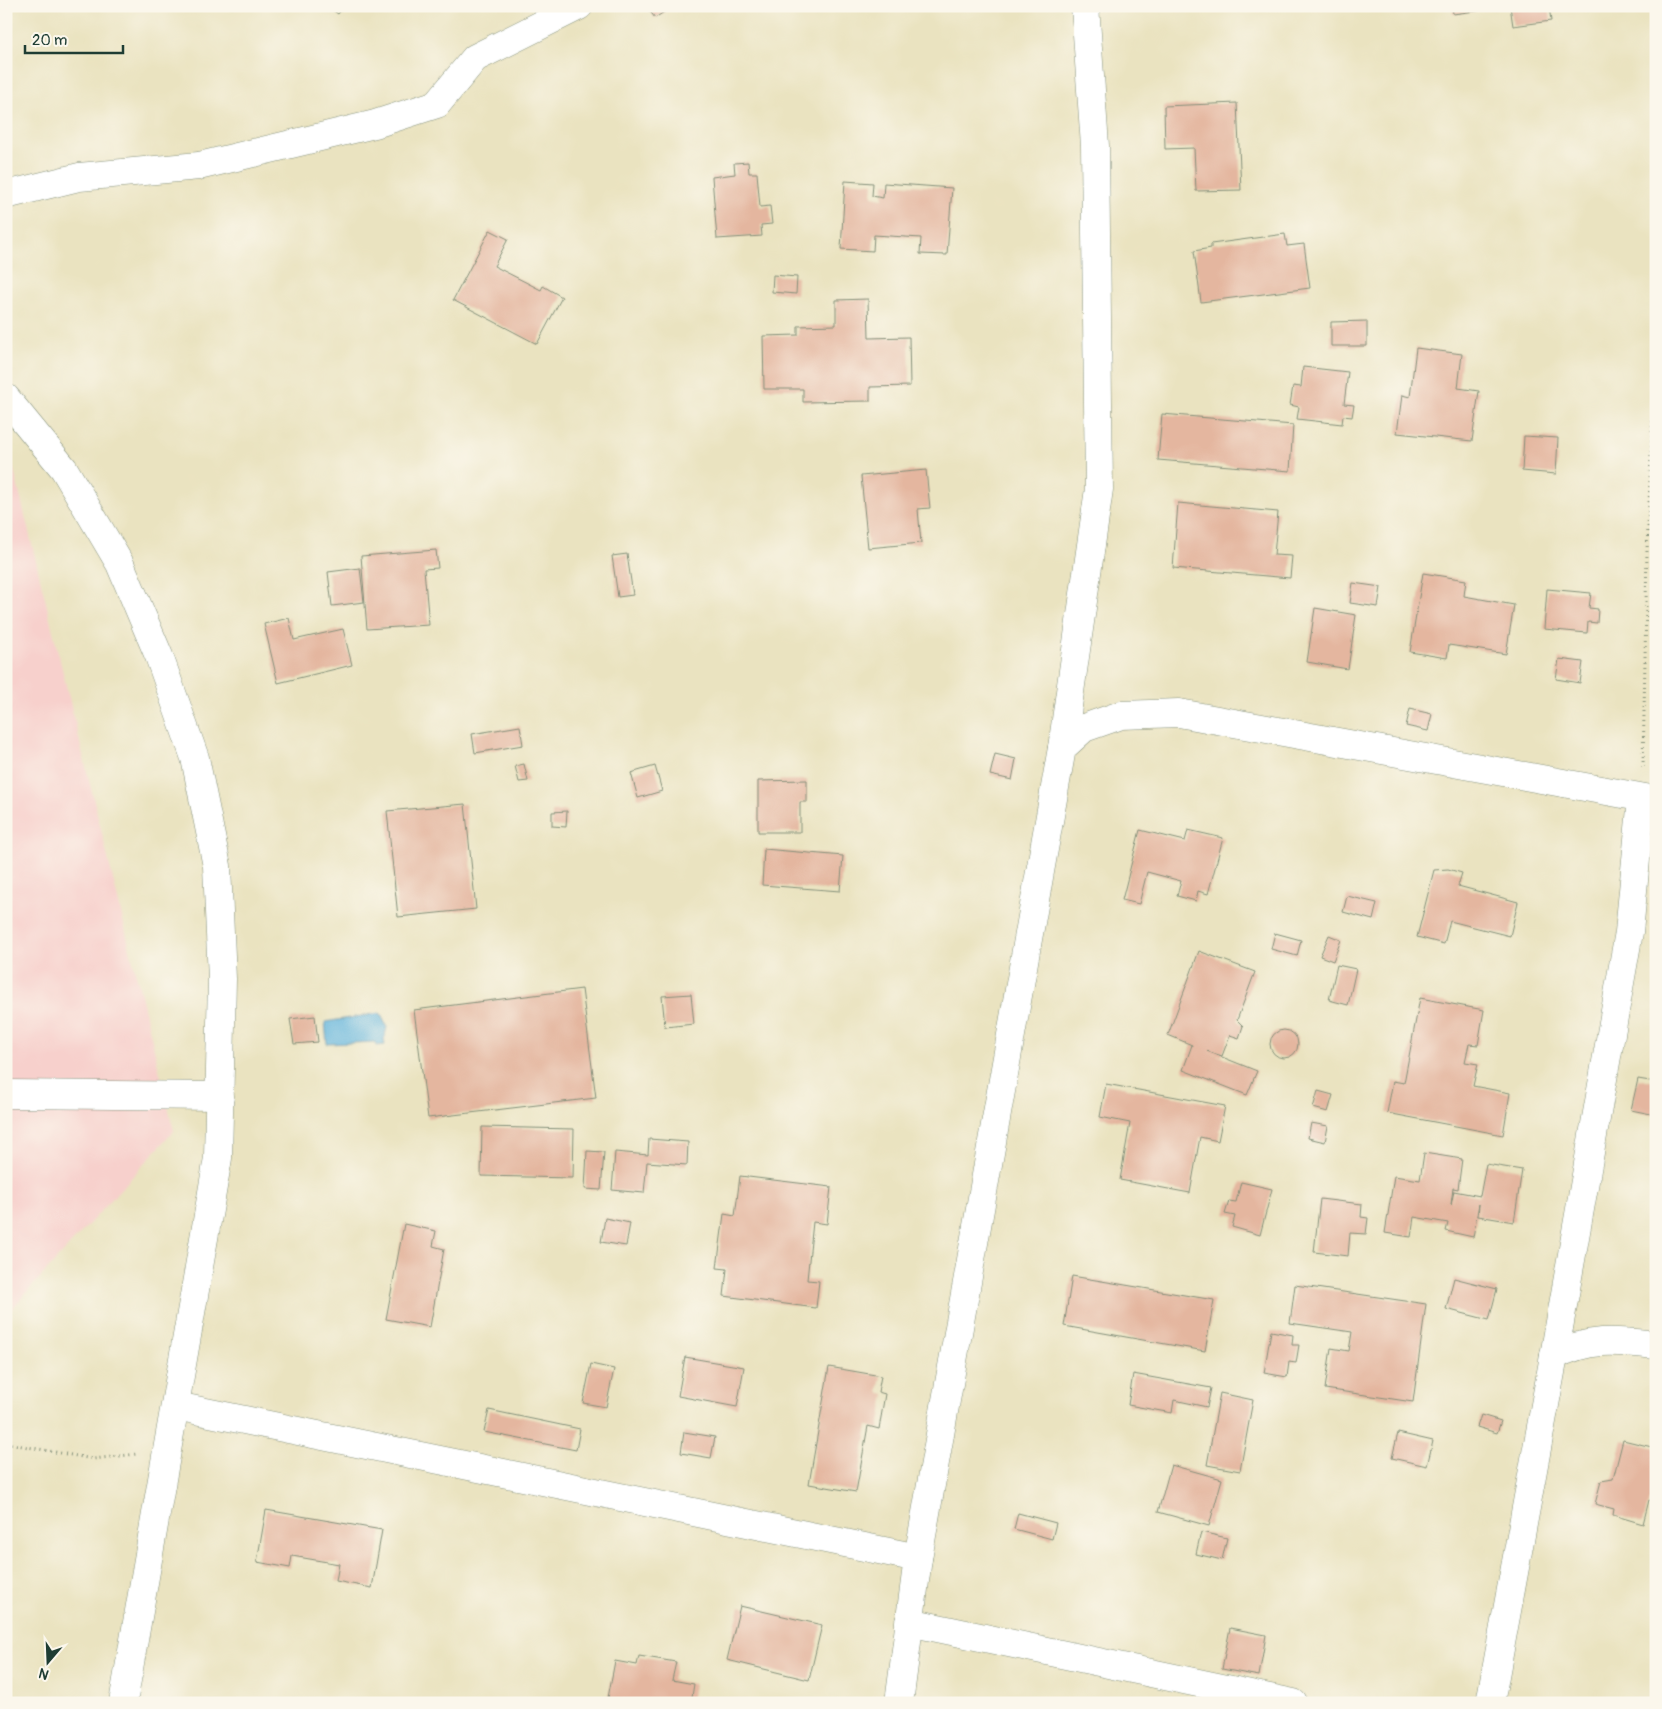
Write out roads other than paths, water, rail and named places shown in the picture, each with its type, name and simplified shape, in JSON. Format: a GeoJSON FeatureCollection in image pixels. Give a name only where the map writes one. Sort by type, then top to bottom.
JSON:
{"type":"FeatureCollection","features":[{"type":"Feature","properties":{"kind":"street"},"geometry":{"type":"LineString","coordinates":[[6,195],[78,177],[199,166],[374,124],[437,104],[475,58],[580,6]]}},
{"type":"Feature","properties":{"kind":"street"},"geometry":{"type":"LineString","coordinates":[[899,1703],[918,1558],[1062,748],[1099,489],[1095,146],[1085,6]]}},
{"type":"Feature","properties":{"kind":"street"},"geometry":{"type":"LineString","coordinates":[[6,398],[64,469],[120,564],[159,656],[195,758],[217,866],[222,979],[218,1158],[123,1703]]}},
{"type":"Feature","properties":{"kind":"street"},"geometry":{"type":"LineString","coordinates":[[1062,748],[1084,728],[1121,715],[1179,713],[1649,799],[1628,932],[1554,1356],[1490,1703]]}},
{"type":"Feature","properties":{"kind":"street"},"geometry":{"type":"LineString","coordinates":[[6,1094],[220,1096]]}},
{"type":"Feature","properties":{"kind":"street"},"geometry":{"type":"LineString","coordinates":[[1554,1356],[1570,1348],[1597,1341],[1656,1345]]}},
{"type":"Feature","properties":{"kind":"street"},"geometry":{"type":"LineString","coordinates":[[176,1406],[918,1558]]}},
{"type":"Feature","properties":{"kind":"street"},"geometry":{"type":"LineString","coordinates":[[909,1622],[1293,1703]]}},
{"type":"Feature","properties":{"kind":"water"},"geometry":{"type":"Polygon","coordinates":[[[380,1013],[387,1027],[384,1039],[385,1045],[376,1046],[375,1042],[327,1044],[325,1022],[380,1013]]]}}]}
